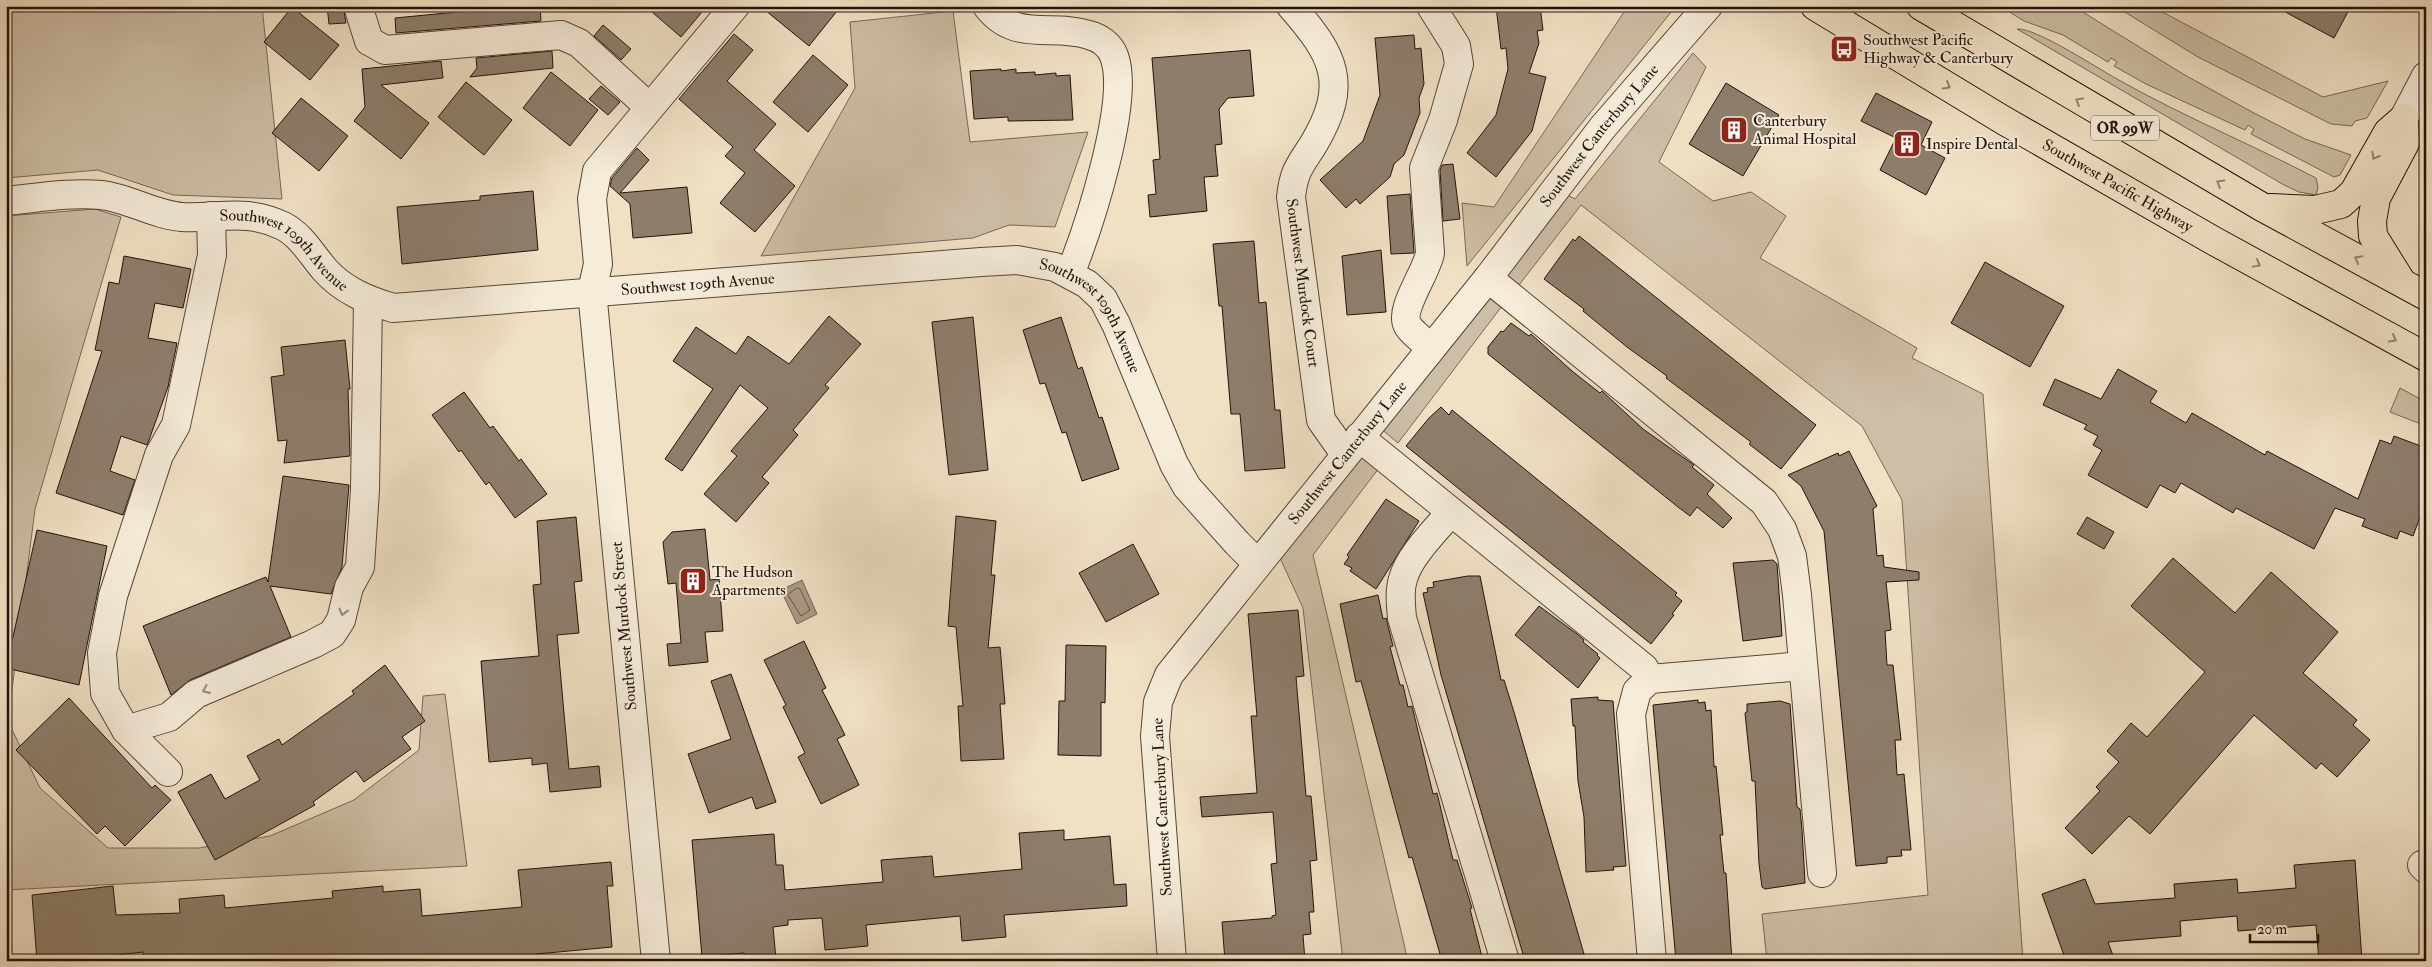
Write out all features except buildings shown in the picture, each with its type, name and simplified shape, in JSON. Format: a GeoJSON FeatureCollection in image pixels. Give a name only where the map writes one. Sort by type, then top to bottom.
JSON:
{"type":"FeatureCollection","features":[{"type":"Feature","properties":{"kind":"highway","name":"Southwest Pacific Highway"},"geometry":{"type":"LineString","coordinates":[[1815,6],[2037,140],[2214,241],[2426,357]]}},
{"type":"Feature","properties":{"kind":"highway","name":"OR 99W"},"geometry":{"type":"LineString","coordinates":[[1921,6],[2262,207],[2426,296]]}},
{"type":"Feature","properties":{"kind":"highway"},"geometry":{"type":"LineString","coordinates":[[2262,207],[2315,210],[2341,204],[2354,192],[2388,132],[2404,118]]}},
{"type":"Feature","properties":{"kind":"highway"},"geometry":{"type":"LineString","coordinates":[[2401,282],[2373,236],[2372,221],[2376,198],[2405,143],[2404,118]]}},
{"type":"Feature","properties":{"kind":"street"},"geometry":{"type":"LineString","coordinates":[[358,6],[369,41],[385,50],[561,35],[579,43],[649,106]]}},
{"type":"Feature","properties":{"kind":"street","name":"Southwest Murdock Street"},"geometry":{"type":"LineString","coordinates":[[656,961],[592,291],[598,264],[592,199],[597,171],[649,106],[735,6]]}},
{"type":"Feature","properties":{"kind":"street"},"geometry":{"type":"LineString","coordinates":[[987,6],[994,16],[1017,28],[1088,34],[1110,47],[1115,57],[1118,97],[1112,132],[1081,245],[1070,274]]}},
{"type":"Feature","properties":{"kind":"street","name":"Southwest Murdock Court"},"geometry":{"type":"LineString","coordinates":[[1291,6],[1327,52],[1335,92],[1313,145],[1298,165],[1291,197],[1321,420],[1352,446],[1451,512],[1644,668],[1650,679]]}},
{"type":"Feature","properties":{"kind":"street"},"geometry":{"type":"LineString","coordinates":[[1431,6],[1456,46],[1459,64],[1444,120],[1424,168],[1430,253],[1428,266],[1410,300],[1405,318],[1408,326],[1431,348]]}},
{"type":"Feature","properties":{"kind":"street","name":"Southwest Canterbury Lane"},"geometry":{"type":"LineString","coordinates":[[1172,961],[1154,736],[1158,702],[1169,675],[1488,278],[1603,127],[1708,6]]}},
{"type":"Feature","properties":{"kind":"street"},"geometry":{"type":"LineString","coordinates":[[2404,118],[2426,76]]}},
{"type":"Feature","properties":{"kind":"street","name":"Southwest 109th Avenue"},"geometry":{"type":"LineString","coordinates":[[6,201],[101,195],[180,217],[242,214],[284,227],[302,242],[325,271],[345,289],[368,301],[393,308],[996,261],[1035,262],[1070,274],[1087,284],[1103,299],[1116,324],[1174,464],[1186,487],[1258,564]]}},
{"type":"Feature","properties":{"kind":"street"},"geometry":{"type":"LineString","coordinates":[[168,772],[126,730],[105,693],[102,653],[113,596],[159,455],[176,425],[212,255],[211,216]]}},
{"type":"Feature","properties":{"kind":"street"},"geometry":{"type":"LineString","coordinates":[[1488,278],[1764,502],[1782,529],[1792,556],[1822,873]]}},
{"type":"Feature","properties":{"kind":"street"},"geometry":{"type":"LineString","coordinates":[[126,730],[169,717],[196,694],[332,634],[341,620],[349,587],[360,567],[364,490],[368,301]]}},
{"type":"Feature","properties":{"kind":"street"},"geometry":{"type":"LineString","coordinates":[[1451,512],[1418,553],[1403,578],[1400,598],[1402,618],[1505,961]]}},
{"type":"Feature","properties":{"kind":"street"},"geometry":{"type":"LineString","coordinates":[[1652,961],[1631,714],[1637,691],[1650,679],[1803,666]]}},
{"type":"Feature","properties":{"kind":"shaded area"},"geometry":{"type":"Polygon","coordinates":[[[6,6],[262,6],[282,199],[173,195],[98,170],[6,178],[6,6]]]}},
{"type":"Feature","properties":{"kind":"shaded area"},"geometry":{"type":"Polygon","coordinates":[[[1628,6],[1676,6],[1467,266],[1462,203],[1494,207],[1628,6]]]}},
{"type":"Feature","properties":{"kind":"shaded area"},"geometry":{"type":"Polygon","coordinates":[[[2000,6],[2021,6],[2027,10],[2031,6],[2073,6],[2183,74],[2252,112],[2305,139],[2351,155],[2340,175],[2334,177],[2251,134],[2254,129],[2248,125],[2245,130],[2146,84],[2114,66],[2117,62],[2111,58],[2108,62],[2063,35],[2024,21],[2000,6]]]}},
{"type":"Feature","properties":{"kind":"shaded area"},"geometry":{"type":"Polygon","coordinates":[[[2115,6],[2151,6],[2323,97],[2388,81],[2367,118],[2355,121],[2352,126],[2331,124],[2198,57],[2115,6]]]}},
{"type":"Feature","properties":{"kind":"shaded area"},"geometry":{"type":"Polygon","coordinates":[[[953,11],[970,142],[1088,132],[1055,227],[1009,225],[973,238],[761,256],[855,88],[850,22],[953,11]]]}},
{"type":"Feature","properties":{"kind":"shaded area"},"geometry":{"type":"Polygon","coordinates":[[[2017,29],[2032,32],[2051,41],[2170,107],[2316,178],[2318,187],[2316,195],[2299,192],[2284,185],[2017,29]]]}},
{"type":"Feature","properties":{"kind":"shaded area"},"geometry":{"type":"Polygon","coordinates":[[[1693,53],[1706,67],[1659,162],[1713,201],[1751,192],[1786,216],[1760,258],[1917,348],[1912,358],[1983,394],[2023,961],[1767,961],[1762,914],[1928,895],[1902,500],[1862,426],[1581,205],[1519,285],[1505,275],[1564,193],[1575,199],[1693,53]]]}},
{"type":"Feature","properties":{"kind":"shaded area"},"geometry":{"type":"Polygon","coordinates":[[[95,209],[121,217],[35,509],[8,721],[40,788],[108,848],[199,848],[270,836],[354,800],[419,750],[423,696],[445,694],[467,866],[6,890],[6,216],[95,209]]]}},
{"type":"Feature","properties":{"kind":"shaded area"},"geometry":{"type":"Polygon","coordinates":[[[1484,292],[1502,306],[1398,443],[1379,427],[1484,292]]]}},
{"type":"Feature","properties":{"kind":"shaded area"},"geometry":{"type":"Polygon","coordinates":[[[2400,388],[2426,402],[2426,426],[2390,412],[2400,388]]]}},
{"type":"Feature","properties":{"kind":"shaded area"},"geometry":{"type":"Polygon","coordinates":[[[1358,446],[1382,464],[1313,555],[1408,961],[1343,961],[1303,608],[1280,558],[1358,446]]]}},
{"type":"Feature","properties":{"kind":"water"},"geometry":{"type":"Polygon","coordinates":[[[802,580],[817,614],[797,624],[784,597],[783,589],[802,580]]]}},
{"type":"Feature","properties":{"kind":"place","name":"Southwest Pacific Highway & Canterbury"},"geometry":{"type":"Point","coordinates":[1844,49]}},
{"type":"Feature","properties":{"kind":"place","name":"Canterbury Animal Hospital"},"geometry":{"type":"Point","coordinates":[1734,130]}},
{"type":"Feature","properties":{"kind":"place","name":"Inspire Dental"},"geometry":{"type":"Point","coordinates":[1907,144]}},
{"type":"Feature","properties":{"kind":"place","name":"The Hudson Apartments"},"geometry":{"type":"Point","coordinates":[693,581]}}]}
